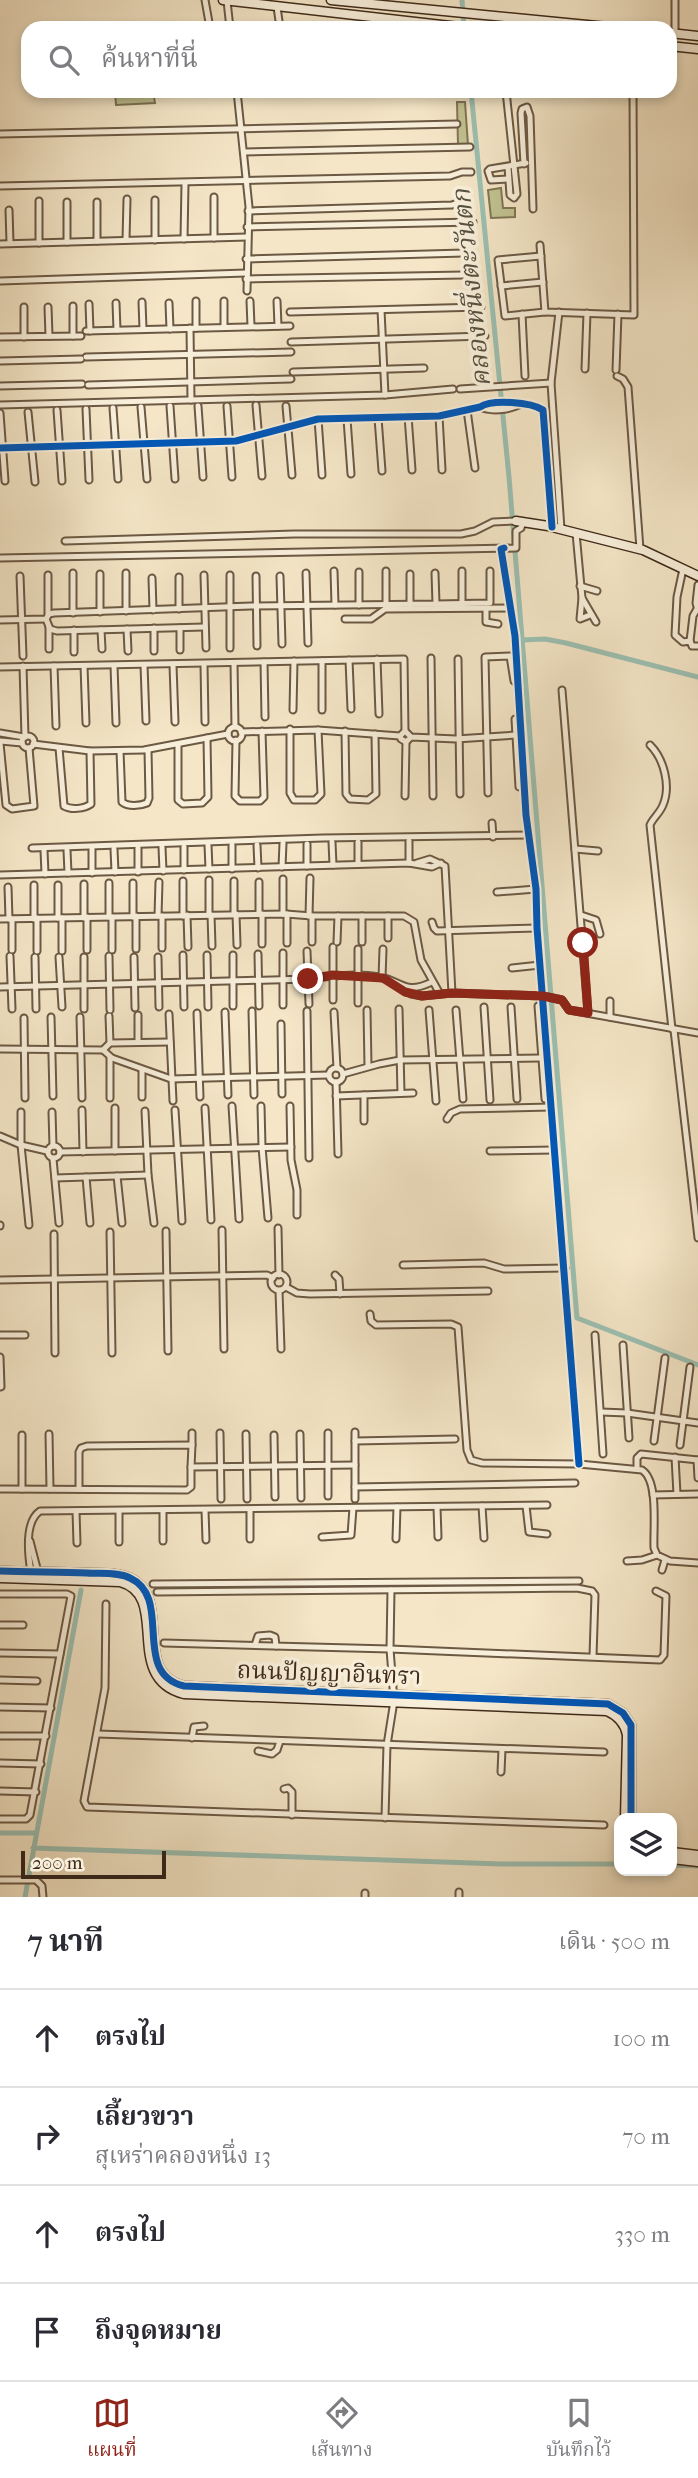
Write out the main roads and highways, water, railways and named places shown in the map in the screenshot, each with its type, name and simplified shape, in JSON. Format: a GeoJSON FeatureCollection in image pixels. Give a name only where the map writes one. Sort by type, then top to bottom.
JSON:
{"type":"FeatureCollection","features":[{"type":"Feature","properties":{"kind":"waterway","name":"คลองหนึ่งตะวันตก"},"geometry":{"type":"LineString","coordinates":[[462,0],[464,21]]}},
{"type":"Feature","properties":{"kind":"waterway","name":"คลองหนึ่งตะวันตก"},"geometry":{"type":"LineString","coordinates":[[472,98],[509,477],[577,1318],[698,1365]]}},
{"type":"Feature","properties":{"kind":"waterway"},"geometry":{"type":"LineString","coordinates":[[522,640],[545,639],[566,643],[698,677]]}},
{"type":"Feature","properties":{"kind":"waterway"},"geometry":{"type":"LineString","coordinates":[[25,1897],[81,1590]]}},
{"type":"Feature","properties":{"kind":"waterway"},"geometry":{"type":"LineString","coordinates":[[0,1833],[36,1833]]}},
{"type":"Feature","properties":{"kind":"waterway"},"geometry":{"type":"LineString","coordinates":[[33,1848],[501,1864],[614,1864]]}},
{"type":"Feature","properties":{"kind":"waterway"},"geometry":{"type":"LineString","coordinates":[[677,1865],[698,1866]]}}]}
